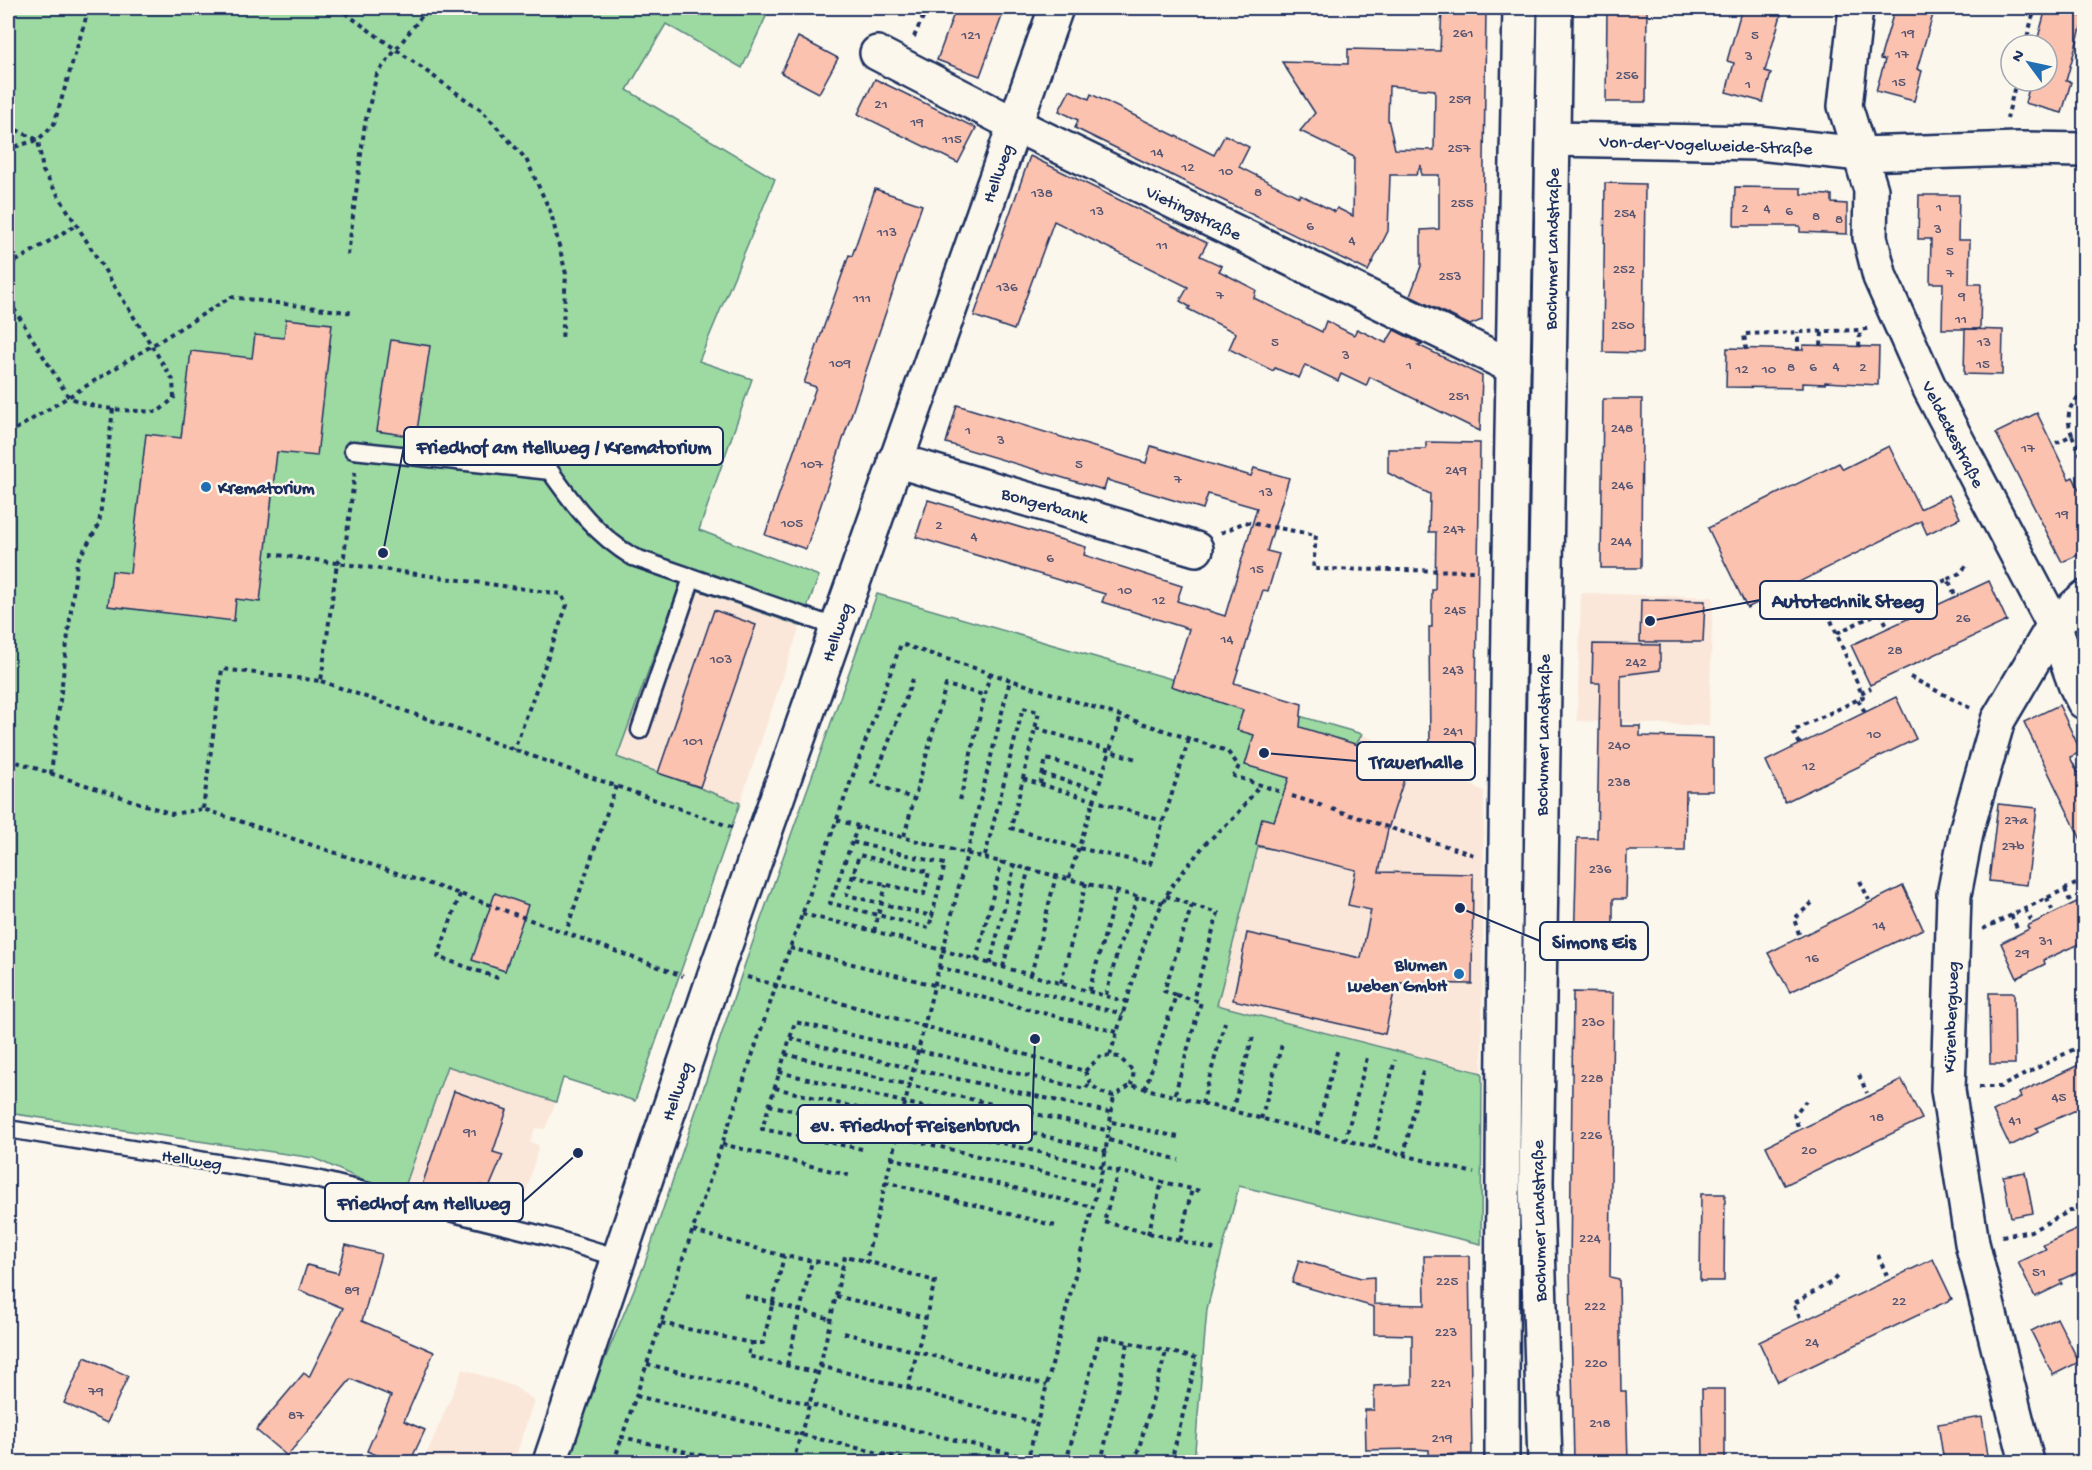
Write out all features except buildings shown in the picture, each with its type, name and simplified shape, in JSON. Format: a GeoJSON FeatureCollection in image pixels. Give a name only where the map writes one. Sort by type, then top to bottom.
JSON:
{"type":"FeatureCollection","features":[{"type":"Feature","properties":{"kind":"street","name":"Hellweg"},"geometry":{"type":"LineString","coordinates":[[549,1462],[714,977],[1056,8]]}},
{"type":"Feature","properties":{"kind":"street","name":"Bochumer Landstraße"},"geometry":{"type":"LineString","coordinates":[[1502,1462],[1502,1179],[1509,571],[1520,8]]}},
{"type":"Feature","properties":{"kind":"street","name":"Bochumer Landstraße"},"geometry":{"type":"LineString","coordinates":[[1545,1462],[1536,1183],[1555,8]]}},
{"type":"Feature","properties":{"kind":"street"},"geometry":{"type":"LineString","coordinates":[[1856,8],[1845,106],[1860,154]]}},
{"type":"Feature","properties":{"kind":"street","name":"Vietingstraße"},"geometry":{"type":"LineString","coordinates":[[877,53],[1014,124],[1513,367]]}},
{"type":"Feature","properties":{"kind":"street","name":"Von-der-Vogelweide-Straße"},"geometry":{"type":"LineString","coordinates":[[1553,139],[1759,143],[1860,154],[2004,149],[2085,150]]}},
{"type":"Feature","properties":{"kind":"street","name":"Veldeckestraße"},"geometry":{"type":"LineString","coordinates":[[1860,154],[1871,190],[1870,237],[1880,277],[1896,315],[1975,476],[2054,625],[2075,684],[2085,702]]}},
{"type":"Feature","properties":{"kind":"street","name":"Bongerbank"},"geometry":{"type":"LineString","coordinates":[[895,460],[1196,549]]}},
{"type":"Feature","properties":{"kind":"street","name":"Kürenbergweg"},"geometry":{"type":"LineString","coordinates":[[2027,1462],[1971,1237],[1948,1090],[1954,895],[1967,828],[1998,720],[2054,625],[2085,598]]}},
{"type":"Feature","properties":{"kind":"lane"},"geometry":{"type":"LineString","coordinates":[[355,450],[550,471],[583,518],[614,546],[633,557],[838,628]]}},
{"type":"Feature","properties":{"kind":"lane"},"geometry":{"type":"LineString","coordinates":[[640,730],[692,578]]}},
{"type":"Feature","properties":{"kind":"lane","name":"Hellweg"},"geometry":{"type":"LineString","coordinates":[[8,1129],[316,1179],[546,1236],[619,1258]]}},
{"type":"Feature","properties":{"kind":"path"},"geometry":{"type":"LineString","coordinates":[[8,152],[17,146],[38,140],[54,124],[89,8]]}},
{"type":"Feature","properties":{"kind":"path"},"geometry":{"type":"LineString","coordinates":[[338,8],[482,111],[526,159],[551,213],[566,274],[562,341]]}},
{"type":"Feature","properties":{"kind":"path"},"geometry":{"type":"LineString","coordinates":[[348,255],[365,123],[377,74],[395,47],[428,8]]}},
{"type":"Feature","properties":{"kind":"path"},"geometry":{"type":"LineString","coordinates":[[2028,33],[2035,8]]}},
{"type":"Feature","properties":{"kind":"path"},"geometry":{"type":"LineString","coordinates":[[2004,149],[2005,126],[2013,93]]}},
{"type":"Feature","properties":{"kind":"path"},"geometry":{"type":"LineString","coordinates":[[8,126],[38,140]]}},
{"type":"Feature","properties":{"kind":"path"},"geometry":{"type":"LineString","coordinates":[[8,299],[68,396],[80,403],[112,409],[158,412],[174,398],[173,380],[43,171],[38,140]]}},
{"type":"Feature","properties":{"kind":"path"},"geometry":{"type":"LineString","coordinates":[[8,266],[76,225]]}},
{"type":"Feature","properties":{"kind":"path"},"geometry":{"type":"LineString","coordinates":[[8,434],[231,297],[354,313]]}},
{"type":"Feature","properties":{"kind":"path"},"geometry":{"type":"LineString","coordinates":[[1746,350],[1744,334],[1860,330],[1881,325],[1896,315]]}},
{"type":"Feature","properties":{"kind":"path"},"geometry":{"type":"LineString","coordinates":[[1859,347],[1860,330]]}},
{"type":"Feature","properties":{"kind":"path"},"geometry":{"type":"LineString","coordinates":[[1798,332],[1798,351]]}},
{"type":"Feature","properties":{"kind":"path"},"geometry":{"type":"LineString","coordinates":[[1821,346],[1822,332]]}},
{"type":"Feature","properties":{"kind":"path"},"geometry":{"type":"LineString","coordinates":[[2085,394],[2074,399],[2068,411],[2072,435],[2085,462]]}},
{"type":"Feature","properties":{"kind":"path"},"geometry":{"type":"LineString","coordinates":[[51,774],[77,561],[99,525],[112,409]]}},
{"type":"Feature","properties":{"kind":"path"},"geometry":{"type":"LineString","coordinates":[[2056,443],[2072,435]]}},
{"type":"Feature","properties":{"kind":"path"},"geometry":{"type":"LineString","coordinates":[[321,681],[338,563],[344,556],[355,450]]}},
{"type":"Feature","properties":{"kind":"path"},"geometry":{"type":"LineString","coordinates":[[1196,549],[1245,522],[1316,535],[1313,569],[1509,571]]}},
{"type":"Feature","properties":{"kind":"path"},"geometry":{"type":"LineString","coordinates":[[271,554],[561,594],[567,605],[514,750]]}},
{"type":"Feature","properties":{"kind":"path"},"geometry":{"type":"LineString","coordinates":[[1837,633],[1960,573],[1966,565]]}},
{"type":"Feature","properties":{"kind":"path"},"geometry":{"type":"LineString","coordinates":[[1948,579],[1955,596]]}},
{"type":"Feature","properties":{"kind":"path"},"geometry":{"type":"LineString","coordinates":[[1881,612],[1888,627]]}},
{"type":"Feature","properties":{"kind":"path"},"geometry":{"type":"LineString","coordinates":[[1800,744],[1793,731],[1863,697],[1828,613]]}},
{"type":"Feature","properties":{"kind":"path"},"geometry":{"type":"LineString","coordinates":[[614,1462],[776,986],[901,644],[1227,751],[1239,766],[1234,776],[1284,793]]}},
{"type":"Feature","properties":{"kind":"path"},"geometry":{"type":"LineString","coordinates":[[203,809],[222,669],[321,681],[763,838]]}},
{"type":"Feature","properties":{"kind":"path"},"geometry":{"type":"LineString","coordinates":[[960,800],[990,673]]}},
{"type":"Feature","properties":{"kind":"path"},"geometry":{"type":"LineString","coordinates":[[1910,677],[1947,698],[1998,720]]}},
{"type":"Feature","properties":{"kind":"path"},"geometry":{"type":"LineString","coordinates":[[913,679],[873,783],[914,799]]}},
{"type":"Feature","properties":{"kind":"path"},"geometry":{"type":"LineString","coordinates":[[866,1262],[1010,680]]}},
{"type":"Feature","properties":{"kind":"path"},"geometry":{"type":"LineString","coordinates":[[904,837],[946,685],[984,695]]}},
{"type":"Feature","properties":{"kind":"path"},"geometry":{"type":"LineString","coordinates":[[1861,693],[1871,688]]}},
{"type":"Feature","properties":{"kind":"path"},"geometry":{"type":"LineString","coordinates":[[1858,700],[1865,712]]}},
{"type":"Feature","properties":{"kind":"path"},"geometry":{"type":"LineString","coordinates":[[985,856],[1023,708],[1039,712],[1011,828],[1078,848],[1150,864],[1189,738]]}},
{"type":"Feature","properties":{"kind":"path"},"geometry":{"type":"LineString","coordinates":[[1069,878],[1121,716]]}},
{"type":"Feature","properties":{"kind":"path"},"geometry":{"type":"LineString","coordinates":[[1036,728],[1136,759]]}},
{"type":"Feature","properties":{"kind":"path"},"geometry":{"type":"LineString","coordinates":[[8,759],[172,814],[203,809],[460,894],[565,935],[714,977],[776,986],[1085,1071]]}},
{"type":"Feature","properties":{"kind":"path"},"geometry":{"type":"LineString","coordinates":[[1040,784],[1046,759],[1102,773]]}},
{"type":"Feature","properties":{"kind":"path"},"geometry":{"type":"LineString","coordinates":[[1042,774],[1097,790]]}},
{"type":"Feature","properties":{"kind":"path"},"geometry":{"type":"LineString","coordinates":[[1023,779],[1163,821]]}},
{"type":"Feature","properties":{"kind":"path"},"geometry":{"type":"LineString","coordinates":[[1110,1055],[1149,928],[1166,897],[1206,843],[1236,816],[1260,785]]}},
{"type":"Feature","properties":{"kind":"path"},"geometry":{"type":"LineString","coordinates":[[565,935],[616,786]]}},
{"type":"Feature","properties":{"kind":"path"},"geometry":{"type":"LineString","coordinates":[[1292,796],[1323,806]]}},
{"type":"Feature","properties":{"kind":"path"},"geometry":{"type":"LineString","coordinates":[[1332,809],[1506,863]]}},
{"type":"Feature","properties":{"kind":"path"},"geometry":{"type":"LineString","coordinates":[[837,820],[1163,903]]}},
{"type":"Feature","properties":{"kind":"path"},"geometry":{"type":"LineString","coordinates":[[852,842],[945,864],[929,928],[830,903],[852,842],[858,826]]}},
{"type":"Feature","properties":{"kind":"path"},"geometry":{"type":"LineString","coordinates":[[853,876],[924,894],[929,872],[859,855],[847,895],[932,916]]}},
{"type":"Feature","properties":{"kind":"path"},"geometry":{"type":"LineString","coordinates":[[976,960],[1002,861]]}},
{"type":"Feature","properties":{"kind":"path"},"geometry":{"type":"LineString","coordinates":[[990,964],[1015,864]]}},
{"type":"Feature","properties":{"kind":"path"},"geometry":{"type":"LineString","coordinates":[[1003,967],[1029,868]]}},
{"type":"Feature","properties":{"kind":"path"},"geometry":{"type":"LineString","coordinates":[[1030,975],[1056,876]]}},
{"type":"Feature","properties":{"kind":"path"},"geometry":{"type":"LineString","coordinates":[[1953,931],[1979,931],[2085,880]]}},
{"type":"Feature","properties":{"kind":"path"},"geometry":{"type":"LineString","coordinates":[[1860,881],[1869,900]]}},
{"type":"Feature","properties":{"kind":"path"},"geometry":{"type":"LineString","coordinates":[[1061,983],[1086,883]]}},
{"type":"Feature","properties":{"kind":"path"},"geometry":{"type":"LineString","coordinates":[[874,931],[886,885]]}},
{"type":"Feature","properties":{"kind":"path"},"geometry":{"type":"LineString","coordinates":[[2065,889],[2070,901]]}},
{"type":"Feature","properties":{"kind":"path"},"geometry":{"type":"LineString","coordinates":[[1089,991],[1117,891]]}},
{"type":"Feature","properties":{"kind":"path"},"geometry":{"type":"LineString","coordinates":[[460,894],[438,957],[498,978]]}},
{"type":"Feature","properties":{"kind":"path"},"geometry":{"type":"LineString","coordinates":[[1106,995],[1119,946],[1138,897]]}},
{"type":"Feature","properties":{"kind":"path"},"geometry":{"type":"LineString","coordinates":[[1166,897],[1218,913],[1193,1000]]}},
{"type":"Feature","properties":{"kind":"path"},"geometry":{"type":"LineString","coordinates":[[2047,898],[2052,910]]}},
{"type":"Feature","properties":{"kind":"path"},"geometry":{"type":"LineString","coordinates":[[1798,934],[1794,919],[1812,903]]}},
{"type":"Feature","properties":{"kind":"path"},"geometry":{"type":"LineString","coordinates":[[1174,1097],[1201,1002],[1164,991],[1192,905]]}},
{"type":"Feature","properties":{"kind":"path"},"geometry":{"type":"LineString","coordinates":[[2025,909],[2031,920]]}},
{"type":"Feature","properties":{"kind":"path"},"geometry":{"type":"LineString","coordinates":[[802,914],[874,931],[1127,1002]]}},
{"type":"Feature","properties":{"kind":"path"},"geometry":{"type":"LineString","coordinates":[[2011,915],[2018,930]]}},
{"type":"Feature","properties":{"kind":"path"},"geometry":{"type":"LineString","coordinates":[[790,948],[935,983],[1117,1032]]}},
{"type":"Feature","properties":{"kind":"path"},"geometry":{"type":"LineString","coordinates":[[939,967],[1123,1014]]}},
{"type":"Feature","properties":{"kind":"path"},"geometry":{"type":"LineString","coordinates":[[1145,1089],[1176,995]]}},
{"type":"Feature","properties":{"kind":"path"},"geometry":{"type":"LineString","coordinates":[[862,1149],[762,1129],[795,1022],[1085,1089],[1090,1083]]}},
{"type":"Feature","properties":{"kind":"path"},"geometry":{"type":"LineString","coordinates":[[1202,1104],[1225,1022]]}},
{"type":"Feature","properties":{"kind":"path"},"geometry":{"type":"LineString","coordinates":[[1232,1112],[1254,1033]]}},
{"type":"Feature","properties":{"kind":"path"},"geometry":{"type":"LineString","coordinates":[[790,1038],[913,1069],[1113,1113]]}},
{"type":"Feature","properties":{"kind":"path"},"geometry":{"type":"LineString","coordinates":[[1261,1119],[1283,1041]]}},
{"type":"Feature","properties":{"kind":"path"},"geometry":{"type":"LineString","coordinates":[[1948,1090],[2000,1087],[2085,1044]]}},
{"type":"Feature","properties":{"kind":"path"},"geometry":{"type":"LineString","coordinates":[[1316,1134],[1338,1048]]}},
{"type":"Feature","properties":{"kind":"path"},"geometry":{"type":"LineString","coordinates":[[785,1054],[1110,1131]]}},
{"type":"Feature","properties":{"kind":"path"},"geometry":{"type":"LineString","coordinates":[[1102,1054],[1119,1057],[1134,1072],[1131,1085],[1114,1096],[1101,1094],[1090,1083],[1085,1071],[1102,1054]]}},
{"type":"Feature","properties":{"kind":"path"},"geometry":{"type":"LineString","coordinates":[[1345,1140],[1368,1054]]}},
{"type":"Feature","properties":{"kind":"path"},"geometry":{"type":"LineString","coordinates":[[1373,1148],[1395,1060]]}},
{"type":"Feature","properties":{"kind":"path"},"geometry":{"type":"LineString","coordinates":[[1404,1155],[1423,1070]]}},
{"type":"Feature","properties":{"kind":"path"},"geometry":{"type":"LineString","coordinates":[[779,1072],[1106,1151]]}},
{"type":"Feature","properties":{"kind":"path"},"geometry":{"type":"LineString","coordinates":[[1859,1075],[1867,1093]]}},
{"type":"Feature","properties":{"kind":"path"},"geometry":{"type":"LineString","coordinates":[[1131,1085],[1316,1134],[1502,1179]]}},
{"type":"Feature","properties":{"kind":"path"},"geometry":{"type":"LineString","coordinates":[[775,1088],[1200,1191]]}},
{"type":"Feature","properties":{"kind":"path"},"geometry":{"type":"LineString","coordinates":[[647,1364],[1027,1460],[1103,1167],[1112,1122],[1114,1096]]}},
{"type":"Feature","properties":{"kind":"path"},"geometry":{"type":"LineString","coordinates":[[1798,1126],[1794,1115],[1806,1101]]}},
{"type":"Feature","properties":{"kind":"path"},"geometry":{"type":"LineString","coordinates":[[769,1105],[1098,1186]]}},
{"type":"Feature","properties":{"kind":"path"},"geometry":{"type":"LineString","coordinates":[[1112,1122],[1178,1137]]}},
{"type":"Feature","properties":{"kind":"path"},"geometry":{"type":"LineString","coordinates":[[1109,1140],[1179,1160]]}},
{"type":"Feature","properties":{"kind":"path"},"geometry":{"type":"LineString","coordinates":[[722,1144],[852,1176]]}},
{"type":"Feature","properties":{"kind":"path"},"geometry":{"type":"LineString","coordinates":[[891,1158],[1093,1207]]}},
{"type":"Feature","properties":{"kind":"path"},"geometry":{"type":"LineString","coordinates":[[1118,1171],[1104,1222],[1218,1250]]}},
{"type":"Feature","properties":{"kind":"path"},"geometry":{"type":"LineString","coordinates":[[885,1182],[1056,1226]]}},
{"type":"Feature","properties":{"kind":"path"},"geometry":{"type":"LineString","coordinates":[[1148,1234],[1162,1182]]}},
{"type":"Feature","properties":{"kind":"path"},"geometry":{"type":"LineString","coordinates":[[1180,1240],[1192,1189]]}},
{"type":"Feature","properties":{"kind":"path"},"geometry":{"type":"LineString","coordinates":[[1971,1237],[2015,1235],[2031,1231],[2085,1204]]}},
{"type":"Feature","properties":{"kind":"path"},"geometry":{"type":"LineString","coordinates":[[693,1231],[784,1256],[843,1266]]}},
{"type":"Feature","properties":{"kind":"path"},"geometry":{"type":"LineString","coordinates":[[1878,1255],[1887,1276]]}},
{"type":"Feature","properties":{"kind":"path"},"geometry":{"type":"LineString","coordinates":[[661,1323],[751,1343],[763,1343],[784,1256]]}},
{"type":"Feature","properties":{"kind":"path"},"geometry":{"type":"LineString","coordinates":[[793,1462],[820,1366],[845,1256],[935,1281],[908,1388]]}},
{"type":"Feature","properties":{"kind":"path"},"geometry":{"type":"LineString","coordinates":[[787,1365],[812,1261]]}},
{"type":"Feature","properties":{"kind":"path"},"geometry":{"type":"LineString","coordinates":[[1800,1318],[1793,1304],[1833,1281],[1838,1275]]}},
{"type":"Feature","properties":{"kind":"path"},"geometry":{"type":"LineString","coordinates":[[746,1296],[831,1319]]}},
{"type":"Feature","properties":{"kind":"path"},"geometry":{"type":"LineString","coordinates":[[836,1296],[926,1318]]}},
{"type":"Feature","properties":{"kind":"path"},"geometry":{"type":"LineString","coordinates":[[844,1333],[918,1350],[1047,1385]]}},
{"type":"Feature","properties":{"kind":"path"},"geometry":{"type":"LineString","coordinates":[[1066,1462],[1100,1336],[1197,1358],[1172,1462]]}},
{"type":"Feature","properties":{"kind":"path"},"geometry":{"type":"LineString","coordinates":[[751,1343],[748,1356],[818,1373]]}},
{"type":"Feature","properties":{"kind":"path"},"geometry":{"type":"LineString","coordinates":[[1101,1462],[1128,1343]]}},
{"type":"Feature","properties":{"kind":"path"},"geometry":{"type":"LineString","coordinates":[[1135,1462],[1166,1352]]}},
{"type":"Feature","properties":{"kind":"path"},"geometry":{"type":"LineString","coordinates":[[820,1366],[1037,1423]]}},
{"type":"Feature","properties":{"kind":"path"},"geometry":{"type":"LineString","coordinates":[[636,1396],[917,1462]]}},
{"type":"Feature","properties":{"kind":"path"},"geometry":{"type":"LineString","coordinates":[[622,1437],[728,1462]]}},
{"type":"Feature","properties":{"kind":"path"},"geometry":{"type":"LineString","coordinates":[[1933,1462],[1941,1460]]}},
{"type":"Feature","properties":{"kind":"shaded area"},"geometry":{"type":"Polygon","coordinates":[[[680,584],[800,626],[740,803],[617,758],[680,584]]]}},
{"type":"Feature","properties":{"kind":"shaded area"},"geometry":{"type":"Polygon","coordinates":[[[1581,593],[1713,597],[1709,726],[1577,721],[1581,593]]]}},
{"type":"Feature","properties":{"kind":"shaded area"},"geometry":{"type":"Polygon","coordinates":[[[1362,734],[1484,791],[1482,1073],[1217,1005],[1258,846],[1297,852],[1362,734]]]}},
{"type":"Feature","properties":{"kind":"shaded area"},"geometry":{"type":"Polygon","coordinates":[[[447,1065],[556,1102],[545,1129],[535,1128],[530,1142],[539,1145],[517,1226],[401,1198],[447,1065]]]}},
{"type":"Feature","properties":{"kind":"shaded area"},"geometry":{"type":"Polygon","coordinates":[[[463,1369],[513,1386],[534,1400],[514,1462],[423,1462],[463,1369]]]}},
{"type":"Feature","properties":{"kind":"green space"},"geometry":{"type":"Polygon","coordinates":[[[8,8],[770,8],[742,68],[666,24],[627,90],[775,179],[699,361],[752,379],[699,530],[819,576],[800,626],[680,584],[617,757],[740,803],[635,1101],[563,1078],[556,1102],[447,1066],[401,1198],[314,1158],[8,1113],[8,8]]]}},
{"type":"Feature","properties":{"kind":"green space"},"geometry":{"type":"Polygon","coordinates":[[[877,594],[1362,734],[1297,852],[1258,847],[1217,1005],[1482,1073],[1481,1244],[1239,1186],[1207,1309],[1194,1462],[562,1462],[645,1263],[745,964],[877,594]]]}},
{"type":"Feature","properties":{"kind":"place","name":"Krematorium"},"geometry":{"type":"Point","coordinates":[206,487]}},
{"type":"Feature","properties":{"kind":"place","name":"Friedhof am Hellweg / Krematorium"},"geometry":{"type":"Point","coordinates":[383,553]}},
{"type":"Feature","properties":{"kind":"place","name":"Autotechnik Steeg"},"geometry":{"type":"Point","coordinates":[1650,621]}},
{"type":"Feature","properties":{"kind":"place","name":"Trauerhalle"},"geometry":{"type":"Point","coordinates":[1264,753]}},
{"type":"Feature","properties":{"kind":"place","name":"Simons Eis"},"geometry":{"type":"Point","coordinates":[1460,908]}},
{"type":"Feature","properties":{"kind":"place","name":"Blumen Lueben GmbH"},"geometry":{"type":"Point","coordinates":[1459,974]}},
{"type":"Feature","properties":{"kind":"place","name":"ev. Friedhof Freisenbruch"},"geometry":{"type":"Point","coordinates":[1035,1039]}},
{"type":"Feature","properties":{"kind":"place","name":"Friedhof am Hellweg"},"geometry":{"type":"Point","coordinates":[578,1153]}}]}
